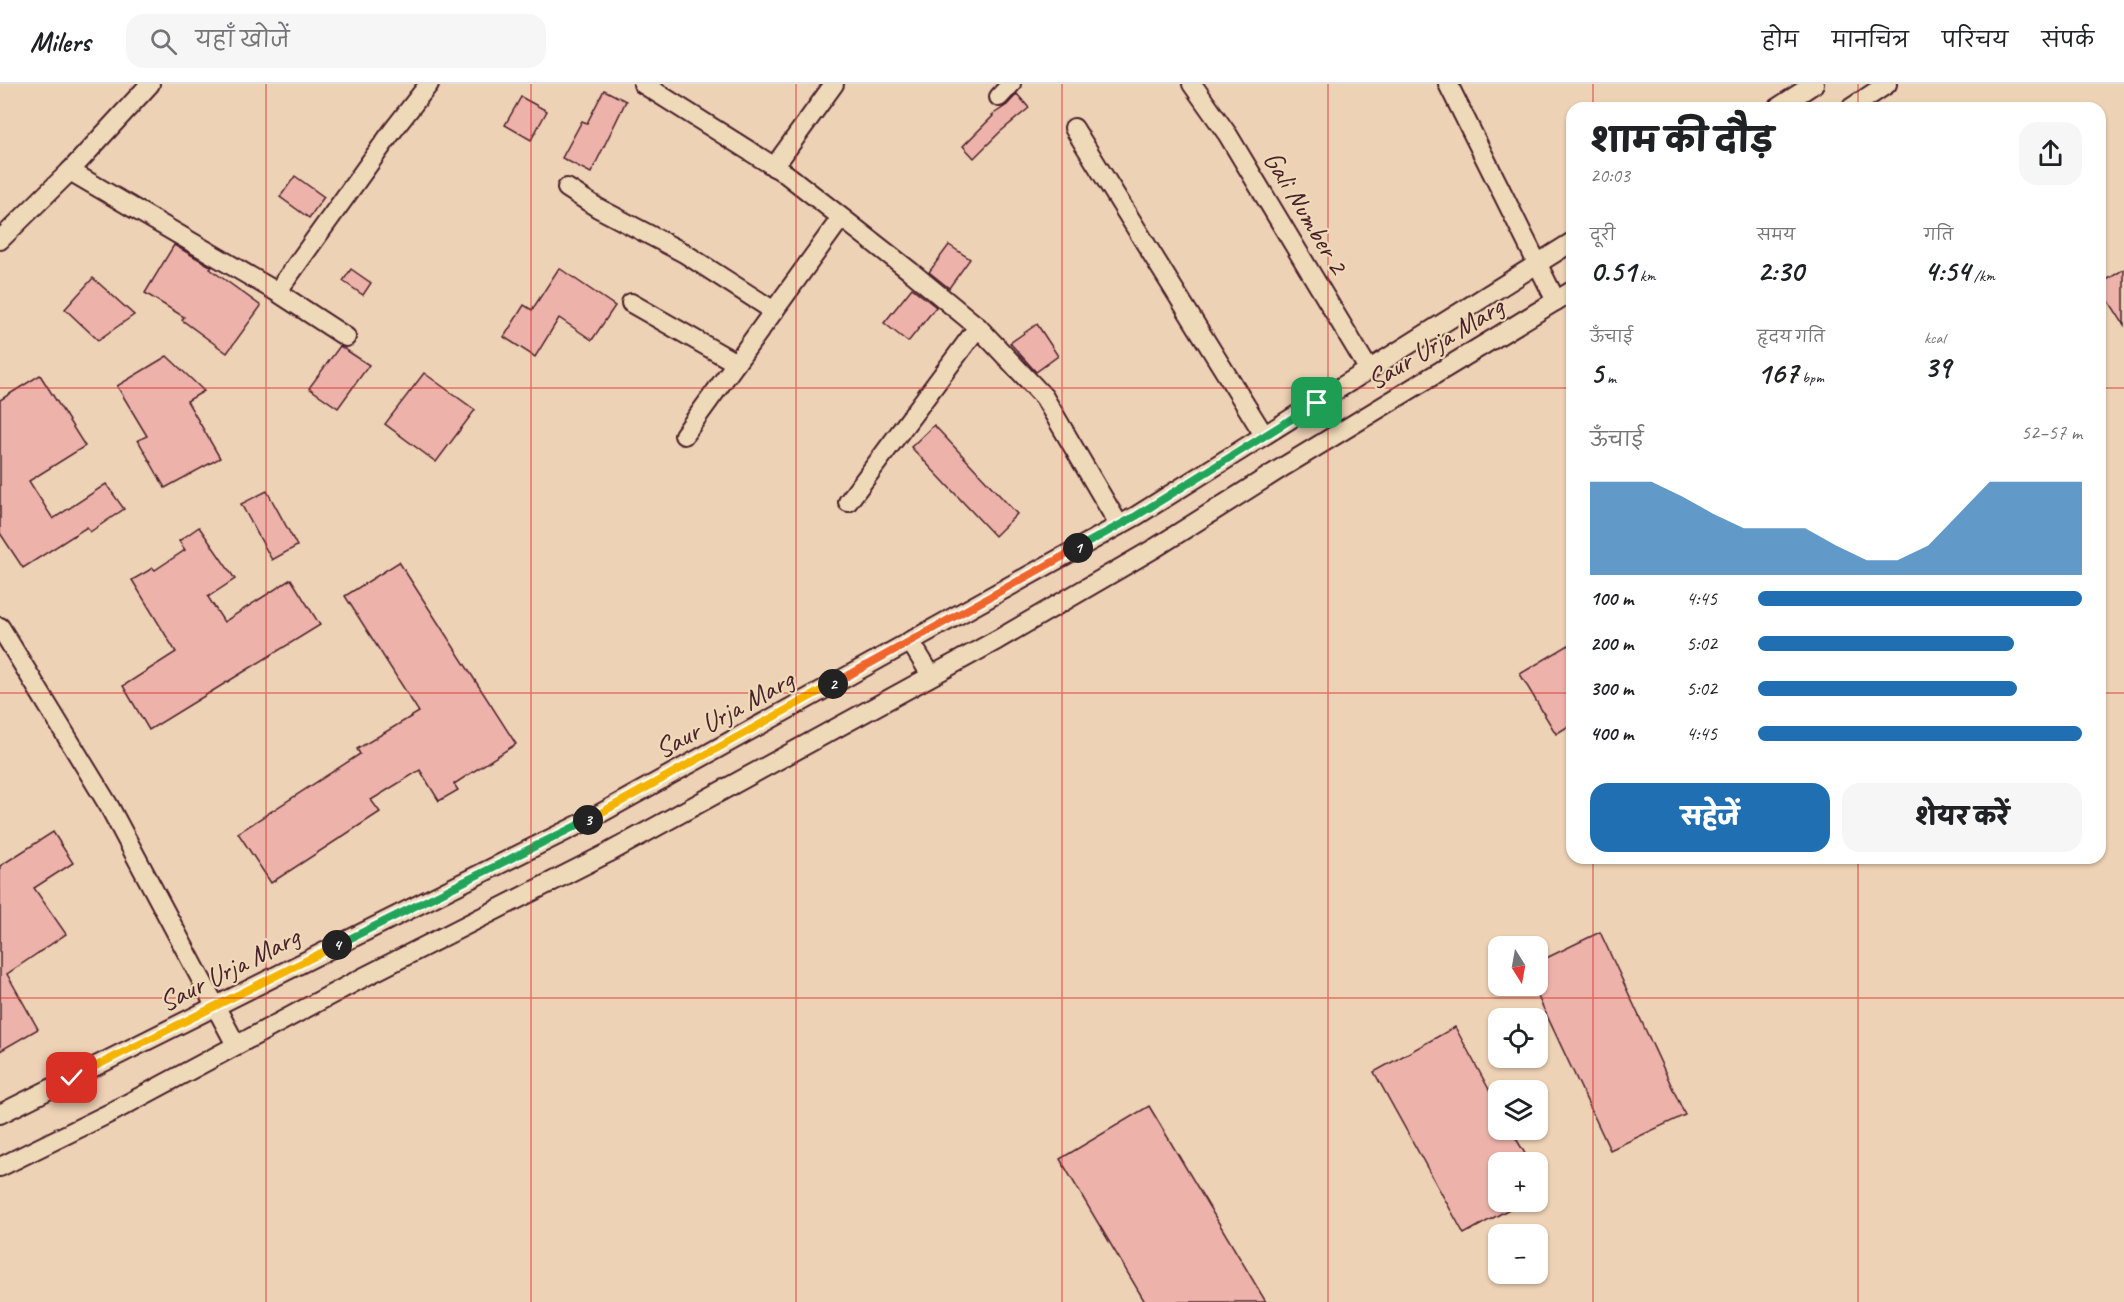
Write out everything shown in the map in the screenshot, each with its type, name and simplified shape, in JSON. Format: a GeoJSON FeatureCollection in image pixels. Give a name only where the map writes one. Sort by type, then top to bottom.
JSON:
{"type":"FeatureCollection","features":[{"type":"Feature","properties":{"kind":"street"},"geometry":{"type":"LineString","coordinates":[[0,240],[70,171],[150,84]]}},
{"type":"Feature","properties":{"kind":"street"},"geometry":{"type":"LineString","coordinates":[[277,292],[429,84]]}},
{"type":"Feature","properties":{"kind":"street"},"geometry":{"type":"LineString","coordinates":[[644,84],[774,167],[910,271],[978,327],[1044,397],[1119,525]]}},
{"type":"Feature","properties":{"kind":"street"},"geometry":{"type":"LineString","coordinates":[[774,167],[834,84]]}},
{"type":"Feature","properties":{"kind":"street","name":"Gali Number 2"},"geometry":{"type":"LineString","coordinates":[[1192,84],[1228,135],[1369,370]]}},
{"type":"Feature","properties":{"kind":"street"},"geometry":{"type":"LineString","coordinates":[[1448,84],[1556,301]]}},
{"type":"Feature","properties":{"kind":"street"},"geometry":{"type":"LineString","coordinates":[[1786,102],[1814,84]]}},
{"type":"Feature","properties":{"kind":"street"},"geometry":{"type":"LineString","coordinates":[[1860,102],[1887,84]]}},
{"type":"Feature","properties":{"kind":"street"},"geometry":{"type":"LineString","coordinates":[[1074,128],[1264,435]]}},
{"type":"Feature","properties":{"kind":"street"},"geometry":{"type":"LineString","coordinates":[[70,171],[277,292],[346,337]]}},
{"type":"Feature","properties":{"kind":"street"},"geometry":{"type":"LineString","coordinates":[[567,188],[598,208],[684,253],[774,311]]}},
{"type":"Feature","properties":{"kind":"street"},"geometry":{"type":"LineString","coordinates":[[684,435],[841,218]]}},
{"type":"Feature","properties":{"kind":"street","name":"Saur Urja Marg"},"geometry":{"type":"LineString","coordinates":[[0,1114],[594,817],[1119,525],[1566,246]]}},
{"type":"Feature","properties":{"kind":"street","name":"Saur Urja Marg"},"geometry":{"type":"LineString","coordinates":[[0,1167],[112,1112],[364,977],[608,854],[931,675],[1155,548],[1566,295]]}},
{"type":"Feature","properties":{"kind":"street"},"geometry":{"type":"LineString","coordinates":[[631,303],[736,363]]}},
{"type":"Feature","properties":{"kind":"street"},"geometry":{"type":"LineString","coordinates":[[848,502],[978,327]]}},
{"type":"Feature","properties":{"kind":"street"},"geometry":{"type":"LineString","coordinates":[[0,627],[109,806],[236,1045]]}},
{"type":"Feature","properties":{"kind":"street"},"geometry":{"type":"LineString","coordinates":[[910,641],[931,675]]}},
{"type":"Feature","properties":{"kind":"building"},"geometry":{"type":"Polygon","coordinates":[[[604,90],[626,101],[591,173],[562,158],[582,121],[587,123],[604,90]]]}},
{"type":"Feature","properties":{"kind":"building"},"geometry":{"type":"Polygon","coordinates":[[[1017,94],[1029,108],[974,158],[963,146],[992,115],[1007,105],[1017,94]]]}},
{"type":"Feature","properties":{"kind":"building"},"geometry":{"type":"Polygon","coordinates":[[[521,97],[547,111],[531,140],[505,125],[521,97]]]}},
{"type":"Feature","properties":{"kind":"building"},"geometry":{"type":"Polygon","coordinates":[[[295,176],[324,197],[309,218],[280,197],[295,176]]]}},
{"type":"Feature","properties":{"kind":"building"},"geometry":{"type":"Polygon","coordinates":[[[174,245],[212,267],[210,269],[261,306],[227,353],[182,320],[184,317],[145,293],[174,245]]]}},
{"type":"Feature","properties":{"kind":"building"},"geometry":{"type":"Polygon","coordinates":[[[949,245],[970,259],[949,288],[929,272],[949,245]]]}},
{"type":"Feature","properties":{"kind":"building"},"geometry":{"type":"Polygon","coordinates":[[[559,268],[615,306],[592,340],[559,318],[535,357],[504,337],[524,305],[532,310],[559,268]]]}},
{"type":"Feature","properties":{"kind":"building"},"geometry":{"type":"Polygon","coordinates":[[[351,269],[371,283],[363,295],[343,281],[351,269]]]}},
{"type":"Feature","properties":{"kind":"building"},"geometry":{"type":"Polygon","coordinates":[[[2124,269],[2124,325],[2106,296],[2106,280],[2124,269]]]}},
{"type":"Feature","properties":{"kind":"building"},"geometry":{"type":"Polygon","coordinates":[[[93,278],[134,315],[98,340],[65,309],[93,278]]]}},
{"type":"Feature","properties":{"kind":"building"},"geometry":{"type":"Polygon","coordinates":[[[912,288],[936,307],[908,342],[884,323],[912,288]]]}},
{"type":"Feature","properties":{"kind":"building"},"geometry":{"type":"Polygon","coordinates":[[[1037,324],[1058,356],[1036,372],[1010,343],[1037,324]]]}},
{"type":"Feature","properties":{"kind":"building"},"geometry":{"type":"Polygon","coordinates":[[[340,346],[369,365],[338,408],[309,388],[340,346]]]}},
{"type":"Feature","properties":{"kind":"building"},"geometry":{"type":"Polygon","coordinates":[[[167,356],[204,391],[187,401],[220,458],[165,488],[138,440],[147,436],[117,386],[167,356]]]}},
{"type":"Feature","properties":{"kind":"building"},"geometry":{"type":"Polygon","coordinates":[[[424,373],[475,410],[436,462],[385,424],[424,373]]]}},
{"type":"Feature","properties":{"kind":"building"},"geometry":{"type":"Polygon","coordinates":[[[40,375],[85,446],[29,481],[53,519],[106,484],[124,509],[90,532],[87,527],[23,568],[0,533],[0,400],[40,375]]]}},
{"type":"Feature","properties":{"kind":"building"},"geometry":{"type":"Polygon","coordinates":[[[934,425],[1017,514],[995,536],[911,447],[934,425]]]}},
{"type":"Feature","properties":{"kind":"building"},"geometry":{"type":"Polygon","coordinates":[[[267,491],[297,546],[272,560],[241,504],[267,491]]]}},
{"type":"Feature","properties":{"kind":"building"},"geometry":{"type":"Polygon","coordinates":[[[199,527],[235,579],[208,597],[224,622],[291,579],[320,625],[149,730],[123,686],[176,652],[132,580],[153,568],[155,570],[185,550],[179,541],[199,527]]]}},
{"type":"Feature","properties":{"kind":"building"},"geometry":{"type":"Polygon","coordinates":[[[399,562],[516,744],[454,784],[458,790],[439,801],[420,770],[371,800],[380,812],[271,883],[238,833],[360,754],[357,749],[419,712],[345,596],[399,562]]]}},
{"type":"Feature","properties":{"kind":"building"},"geometry":{"type":"Polygon","coordinates":[[[1566,647],[1566,728],[1556,734],[1520,674],[1566,647]]]}},
{"type":"Feature","properties":{"kind":"building"},"geometry":{"type":"Polygon","coordinates":[[[53,832],[73,863],[34,888],[66,934],[7,974],[38,1029],[0,1051],[0,866],[53,832]]]}},
{"type":"Feature","properties":{"kind":"building"},"geometry":{"type":"Polygon","coordinates":[[[1600,932],[1685,1115],[1610,1150],[1548,1018],[1548,1008],[1543,1008],[1538,996],[1548,996],[1548,957],[1600,932]]]}},
{"type":"Feature","properties":{"kind":"building"},"geometry":{"type":"Polygon","coordinates":[[[1455,1027],[1488,1088],[1488,1140],[1517,1140],[1524,1152],[1488,1152],[1488,1212],[1504,1212],[1464,1234],[1374,1072],[1455,1027]]]}},
{"type":"Feature","properties":{"kind":"building"},"geometry":{"type":"Polygon","coordinates":[[[1149,1106],[1266,1302],[1145,1302],[1060,1159],[1149,1106]]]}},
{"type":"Feature","properties":{"kind":"route"},"geometry":{"type":"LineString","coordinates":[[72,1078],[594,817],[1136,516],[1317,403]]}}]}
